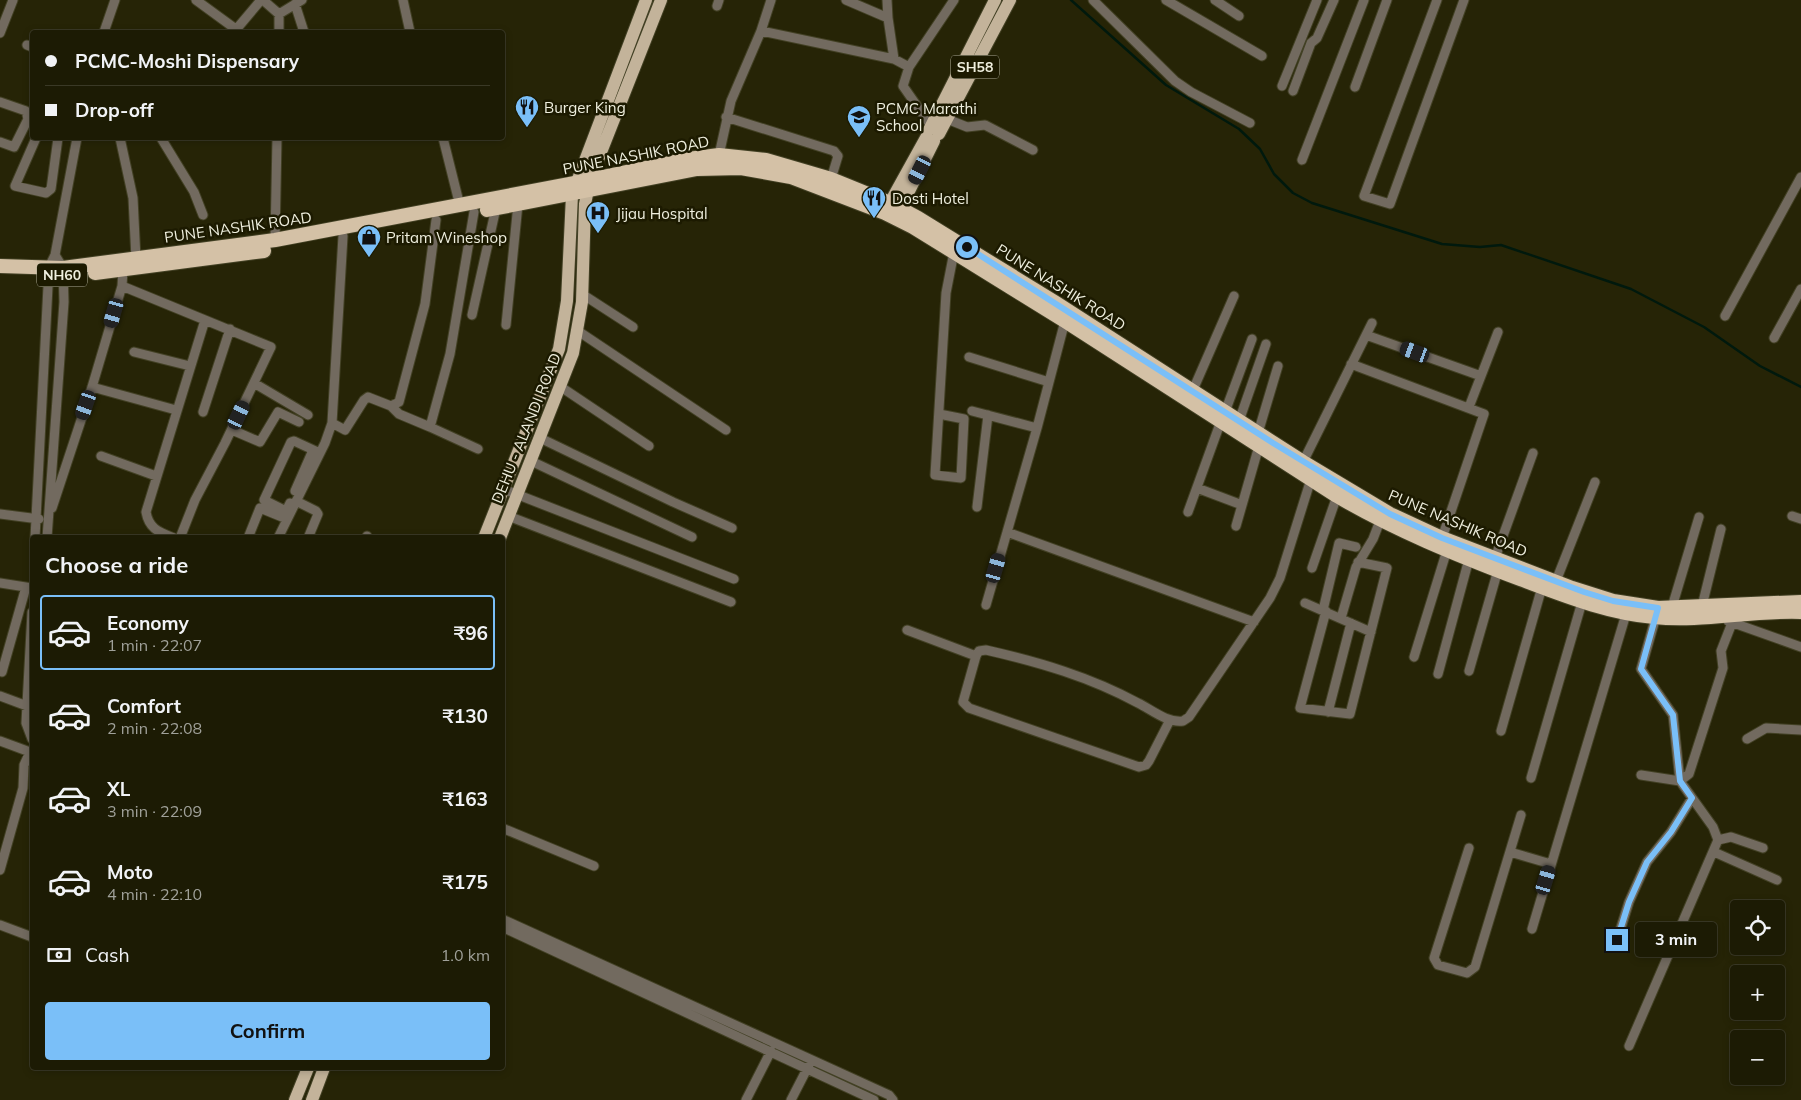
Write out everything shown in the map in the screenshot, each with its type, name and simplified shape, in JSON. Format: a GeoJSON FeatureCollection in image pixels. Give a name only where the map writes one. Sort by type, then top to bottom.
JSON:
{"type":"FeatureCollection","features":[{"type":"Feature","properties":{"kind":"highway","name":"PUNE NASHIK ROAD"},"geometry":{"type":"LineString","coordinates":[[589,186],[688,159],[719,155],[766,160],[831,179],[984,257],[1193,390],[1223,416],[1239,421],[1259,440],[1303,462],[1469,560],[1496,564],[1542,587],[1582,602],[1626,614],[1657,613],[1714,616],[1776,611],[1801,612]]}},
{"type":"Feature","properties":{"kind":"highway","name":"PUNE NASHIK ROAD"},"geometry":{"type":"LineString","coordinates":[[0,275],[275,240],[460,206],[697,169],[741,168],[791,177],[893,210],[954,252],[1223,416],[1311,479],[1380,521],[1496,564],[1657,613],[1672,607],[1801,602]]}},
{"type":"Feature","properties":{"kind":"highway","name":"PUNE NASHIK ROAD"},"geometry":{"type":"LineString","coordinates":[[0,266],[123,270],[222,258],[518,204],[573,189]]}},
{"type":"Feature","properties":{"kind":"main road","name":"DEHU - ALANDI ROAD"},"geometry":{"type":"LineString","coordinates":[[485,535],[559,349],[567,301],[573,189],[646,0]]}},
{"type":"Feature","properties":{"kind":"main road","name":"DEHU - ALANDI ROAD"},"geometry":{"type":"LineString","coordinates":[[501,535],[516,494],[561,387],[578,331],[589,186],[661,0]]}},
{"type":"Feature","properties":{"kind":"main road","name":"SH58"},"geometry":{"type":"LineString","coordinates":[[893,210],[995,0]]}},
{"type":"Feature","properties":{"kind":"main road","name":"SH58"},"geometry":{"type":"LineString","coordinates":[[932,133],[947,119],[1010,0]]}},
{"type":"Feature","properties":{"kind":"main road"},"geometry":{"type":"LineString","coordinates":[[295,1100],[307,1070]]}},
{"type":"Feature","properties":{"kind":"main road"},"geometry":{"type":"LineString","coordinates":[[312,1100],[323,1070]]}},
{"type":"Feature","properties":{"kind":"street"},"geometry":{"type":"LineString","coordinates":[[0,33],[13,0]]}},
{"type":"Feature","properties":{"kind":"street"},"geometry":{"type":"LineString","coordinates":[[107,30],[115,0]]}},
{"type":"Feature","properties":{"kind":"street"},"geometry":{"type":"LineString","coordinates":[[196,0],[234,30]]}},
{"type":"Feature","properties":{"kind":"street"},"geometry":{"type":"LineString","coordinates":[[236,30],[262,0],[279,14]]}},
{"type":"Feature","properties":{"kind":"street"},"geometry":{"type":"LineString","coordinates":[[403,0],[410,30]]}},
{"type":"Feature","properties":{"kind":"street"},"geometry":{"type":"LineString","coordinates":[[719,155],[726,117],[762,30],[771,0]]}},
{"type":"Feature","properties":{"kind":"street"},"geometry":{"type":"LineString","coordinates":[[846,0],[888,18]]}},
{"type":"Feature","properties":{"kind":"street"},"geometry":{"type":"LineString","coordinates":[[887,0],[894,59]]}},
{"type":"Feature","properties":{"kind":"street"},"geometry":{"type":"LineString","coordinates":[[932,133],[903,86],[909,67],[954,0]]}},
{"type":"Feature","properties":{"kind":"street"},"geometry":{"type":"LineString","coordinates":[[1093,0],[1175,81],[1191,92],[1250,123]]}},
{"type":"Feature","properties":{"kind":"street"},"geometry":{"type":"LineString","coordinates":[[1166,0],[1262,56]]}},
{"type":"Feature","properties":{"kind":"street"},"geometry":{"type":"LineString","coordinates":[[1215,0],[1239,16]]}},
{"type":"Feature","properties":{"kind":"street"},"geometry":{"type":"LineString","coordinates":[[1282,86],[1318,0]]}},
{"type":"Feature","properties":{"kind":"street"},"geometry":{"type":"LineString","coordinates":[[1294,91],[1311,43],[1317,38],[1334,0]]}},
{"type":"Feature","properties":{"kind":"street"},"geometry":{"type":"LineString","coordinates":[[1302,160],[1364,0]]}},
{"type":"Feature","properties":{"kind":"street"},"geometry":{"type":"LineString","coordinates":[[1355,87],[1387,0]]}},
{"type":"Feature","properties":{"kind":"street"},"geometry":{"type":"LineString","coordinates":[[1437,0],[1364,196],[1390,204],[1464,0]]}},
{"type":"Feature","properties":{"kind":"street"},"geometry":{"type":"LineString","coordinates":[[279,14],[300,1],[304,30]]}},
{"type":"Feature","properties":{"kind":"street"},"geometry":{"type":"LineString","coordinates":[[279,14],[279,30]]}},
{"type":"Feature","properties":{"kind":"street"},"geometry":{"type":"LineString","coordinates":[[762,30],[894,59],[909,67]]}},
{"type":"Feature","properties":{"kind":"street"},"geometry":{"type":"LineString","coordinates":[[0,102],[26,111],[28,119],[14,147],[0,142]]}},
{"type":"Feature","properties":{"kind":"street"},"geometry":{"type":"LineString","coordinates":[[726,117],[834,151],[838,156],[831,179]]}},
{"type":"Feature","properties":{"kind":"street"},"geometry":{"type":"LineString","coordinates":[[947,119],[967,127],[985,125],[1032,150]]}},
{"type":"Feature","properties":{"kind":"street"},"geometry":{"type":"LineString","coordinates":[[35,140],[15,186],[46,193],[51,189],[58,140]]}},
{"type":"Feature","properties":{"kind":"street"},"geometry":{"type":"LineString","coordinates":[[34,535],[56,268],[76,140]]}},
{"type":"Feature","properties":{"kind":"street"},"geometry":{"type":"LineString","coordinates":[[120,140],[133,198],[136,259]]}},
{"type":"Feature","properties":{"kind":"street"},"geometry":{"type":"LineString","coordinates":[[162,140],[194,192],[203,215]]}},
{"type":"Feature","properties":{"kind":"street"},"geometry":{"type":"LineString","coordinates":[[275,240],[277,140]]}},
{"type":"Feature","properties":{"kind":"street"},"geometry":{"type":"LineString","coordinates":[[444,140],[460,206]]}},
{"type":"Feature","properties":{"kind":"street"},"geometry":{"type":"LineString","coordinates":[[1725,316],[1801,177]]}},
{"type":"Feature","properties":{"kind":"street"},"geometry":{"type":"LineString","coordinates":[[506,325],[518,204]]}},
{"type":"Feature","properties":{"kind":"street"},"geometry":{"type":"LineString","coordinates":[[472,315],[496,208]]}},
{"type":"Feature","properties":{"kind":"street"},"geometry":{"type":"LineString","coordinates":[[430,427],[450,354],[474,212]]}},
{"type":"Feature","properties":{"kind":"street"},"geometry":{"type":"LineString","coordinates":[[391,406],[399,402],[425,304],[436,220]]}},
{"type":"Feature","properties":{"kind":"street"},"geometry":{"type":"LineString","coordinates":[[317,451],[294,441],[291,442],[265,501],[286,511],[332,423],[343,236]]}},
{"type":"Feature","properties":{"kind":"street"},"geometry":{"type":"LineString","coordinates":[[939,414],[964,420],[961,478],[935,475],[946,293],[954,252]]}},
{"type":"Feature","properties":{"kind":"street"},"geometry":{"type":"LineString","coordinates":[[50,535],[48,520],[64,302],[56,268]]}},
{"type":"Feature","properties":{"kind":"street"},"geometry":{"type":"LineString","coordinates":[[48,520],[92,387],[122,286],[123,270]]}},
{"type":"Feature","properties":{"kind":"street"},"geometry":{"type":"LineString","coordinates":[[122,286],[271,347],[232,430],[199,491],[181,535]]}},
{"type":"Feature","properties":{"kind":"street"},"geometry":{"type":"LineString","coordinates":[[1774,338],[1801,289]]}},
{"type":"Feature","properties":{"kind":"street"},"geometry":{"type":"LineString","coordinates":[[582,294],[633,327]]}},
{"type":"Feature","properties":{"kind":"street"},"geometry":{"type":"LineString","coordinates":[[1193,390],[1234,296]]}},
{"type":"Feature","properties":{"kind":"street"},"geometry":{"type":"LineString","coordinates":[[167,535],[153,529],[148,521],[146,512],[205,320]]}},
{"type":"Feature","properties":{"kind":"street"},"geometry":{"type":"LineString","coordinates":[[986,605],[1037,428],[1065,321]]}},
{"type":"Feature","properties":{"kind":"street"},"geometry":{"type":"LineString","coordinates":[[1303,462],[1372,323]]}},
{"type":"Feature","properties":{"kind":"street"},"geometry":{"type":"LineString","coordinates":[[203,412],[230,329]]}},
{"type":"Feature","properties":{"kind":"street"},"geometry":{"type":"LineString","coordinates":[[578,331],[726,430]]}},
{"type":"Feature","properties":{"kind":"street"},"geometry":{"type":"LineString","coordinates":[[1469,407],[1498,332]]}},
{"type":"Feature","properties":{"kind":"street"},"geometry":{"type":"LineString","coordinates":[[1366,335],[1481,376]]}},
{"type":"Feature","properties":{"kind":"street"},"geometry":{"type":"LineString","coordinates":[[1188,512],[1252,339]]}},
{"type":"Feature","properties":{"kind":"street"},"geometry":{"type":"LineString","coordinates":[[1239,421],[1266,344]]}},
{"type":"Feature","properties":{"kind":"street"},"geometry":{"type":"LineString","coordinates":[[134,352],[190,366]]}},
{"type":"Feature","properties":{"kind":"street"},"geometry":{"type":"LineString","coordinates":[[969,357],[1049,382]]}},
{"type":"Feature","properties":{"kind":"street"},"geometry":{"type":"LineString","coordinates":[[1351,364],[1481,411],[1484,414],[1444,544],[1414,657]]}},
{"type":"Feature","properties":{"kind":"street"},"geometry":{"type":"LineString","coordinates":[[1236,526],[1278,366]]}},
{"type":"Feature","properties":{"kind":"street"},"geometry":{"type":"LineString","coordinates":[[254,383],[308,415]]}},
{"type":"Feature","properties":{"kind":"street"},"geometry":{"type":"LineString","coordinates":[[92,387],[176,410]]}},
{"type":"Feature","properties":{"kind":"street"},"geometry":{"type":"LineString","coordinates":[[561,387],[649,446]]}},
{"type":"Feature","properties":{"kind":"street"},"geometry":{"type":"LineString","coordinates":[[332,423],[345,430],[364,400],[368,397],[391,406],[399,414],[478,448]]}},
{"type":"Feature","properties":{"kind":"street"},"geometry":{"type":"LineString","coordinates":[[972,411],[1037,428]]}},
{"type":"Feature","properties":{"kind":"street"},"geometry":{"type":"LineString","coordinates":[[232,430],[260,442],[278,412],[299,422]]}},
{"type":"Feature","properties":{"kind":"street"},"geometry":{"type":"LineString","coordinates":[[976,507],[988,415]]}},
{"type":"Feature","properties":{"kind":"street"},"geometry":{"type":"LineString","coordinates":[[540,438],[732,528]]}},
{"type":"Feature","properties":{"kind":"street"},"geometry":{"type":"LineString","coordinates":[[279,535],[317,451]]}},
{"type":"Feature","properties":{"kind":"street"},"geometry":{"type":"LineString","coordinates":[[1470,671],[1496,564],[1533,453]]}},
{"type":"Feature","properties":{"kind":"street"},"geometry":{"type":"LineString","coordinates":[[101,456],[156,476]]}},
{"type":"Feature","properties":{"kind":"street"},"geometry":{"type":"LineString","coordinates":[[530,461],[692,537]]}},
{"type":"Feature","properties":{"kind":"street"},"geometry":{"type":"LineString","coordinates":[[1170,720],[1146,766],[1139,767],[964,705],[964,697],[976,656],[979,652],[986,650],[1053,667],[1119,693],[1170,720],[1183,721],[1189,717],[1270,598],[1280,578],[1311,479]]}},
{"type":"Feature","properties":{"kind":"street"},"geometry":{"type":"LineString","coordinates":[[1556,581],[1595,482]]}},
{"type":"Feature","properties":{"kind":"street"},"geometry":{"type":"LineString","coordinates":[[1197,488],[1242,505]]}},
{"type":"Feature","properties":{"kind":"street"},"geometry":{"type":"LineString","coordinates":[[504,489],[734,579]]}},
{"type":"Feature","properties":{"kind":"street"},"geometry":{"type":"LineString","coordinates":[[1312,568],[1337,496]]}},
{"type":"Feature","properties":{"kind":"street"},"geometry":{"type":"LineString","coordinates":[[296,501],[316,511],[318,514],[309,535]]}},
{"type":"Feature","properties":{"kind":"street"},"geometry":{"type":"LineString","coordinates":[[249,535],[260,508],[287,519]]}},
{"type":"Feature","properties":{"kind":"street"},"geometry":{"type":"LineString","coordinates":[[0,514],[48,520]]}},
{"type":"Feature","properties":{"kind":"street"},"geometry":{"type":"LineString","coordinates":[[508,516],[731,602]]}},
{"type":"Feature","properties":{"kind":"street"},"geometry":{"type":"LineString","coordinates":[[1672,607],[1699,517]]}},
{"type":"Feature","properties":{"kind":"street"},"geometry":{"type":"LineString","coordinates":[[1341,618],[1358,562],[1373,539],[1380,521]]}},
{"type":"Feature","properties":{"kind":"street"},"geometry":{"type":"LineString","coordinates":[[1702,606],[1721,529]]}},
{"type":"Feature","properties":{"kind":"street"},"geometry":{"type":"LineString","coordinates":[[1007,532],[1254,622]]}},
{"type":"Feature","properties":{"kind":"street"},"geometry":{"type":"LineString","coordinates":[[1356,547],[1339,544],[1300,708],[1350,714],[1387,568],[1358,562]]}},
{"type":"Feature","properties":{"kind":"street"},"geometry":{"type":"LineString","coordinates":[[1438,674],[1469,560]]}},
{"type":"Feature","properties":{"kind":"street"},"geometry":{"type":"LineString","coordinates":[[0,583],[29,587],[4,651],[2,672]]}},
{"type":"Feature","properties":{"kind":"street"},"geometry":{"type":"LineString","coordinates":[[1501,731],[1542,587]]}},
{"type":"Feature","properties":{"kind":"street"},"geometry":{"type":"LineString","coordinates":[[1532,778],[1582,602]]}},
{"type":"Feature","properties":{"kind":"street"},"geometry":{"type":"LineString","coordinates":[[1305,603],[1371,632]]}},
{"type":"Feature","properties":{"kind":"street"},"geometry":{"type":"LineString","coordinates":[[1629,1046],[1718,840],[1713,827],[1680,781],[1675,718],[1641,669],[1657,613]]}},
{"type":"Feature","properties":{"kind":"street"},"geometry":{"type":"LineString","coordinates":[[1532,929],[1626,614]]}},
{"type":"Feature","properties":{"kind":"street"},"geometry":{"type":"LineString","coordinates":[[1714,616],[1801,647]]}},
{"type":"Feature","properties":{"kind":"street"},"geometry":{"type":"LineString","coordinates":[[1328,712],[1351,623]]}},
{"type":"Feature","properties":{"kind":"street"},"geometry":{"type":"LineString","coordinates":[[1640,775],[1680,781],[1688,774],[1723,668],[1721,651],[1732,623]]}},
{"type":"Feature","properties":{"kind":"street"},"geometry":{"type":"LineString","coordinates":[[908,630],[976,656]]}},
{"type":"Feature","properties":{"kind":"street"},"geometry":{"type":"LineString","coordinates":[[30,660],[26,723],[30,733]]}},
{"type":"Feature","properties":{"kind":"street"},"geometry":{"type":"LineString","coordinates":[[0,696],[27,706]]}},
{"type":"Feature","properties":{"kind":"street"},"geometry":{"type":"LineString","coordinates":[[1747,740],[1766,728],[1801,730]]}},
{"type":"Feature","properties":{"kind":"street"},"geometry":{"type":"LineString","coordinates":[[0,741],[30,752]]}},
{"type":"Feature","properties":{"kind":"street"},"geometry":{"type":"LineString","coordinates":[[0,870],[22,788],[24,765],[30,754]]}},
{"type":"Feature","properties":{"kind":"street"},"geometry":{"type":"LineString","coordinates":[[1617,940],[1629,902],[1647,862],[1671,832],[1692,798]]}},
{"type":"Feature","properties":{"kind":"street"},"geometry":{"type":"LineString","coordinates":[[1469,848],[1434,958],[1438,965],[1467,973],[1475,967],[1521,815]]}},
{"type":"Feature","properties":{"kind":"street"},"geometry":{"type":"LineString","coordinates":[[505,829],[594,866]]}},
{"type":"Feature","properties":{"kind":"street"},"geometry":{"type":"LineString","coordinates":[[1718,840],[1731,837],[1764,848]]}},
{"type":"Feature","properties":{"kind":"street"},"geometry":{"type":"LineString","coordinates":[[1510,852],[1551,864]]}},
{"type":"Feature","properties":{"kind":"street"},"geometry":{"type":"LineString","coordinates":[[1714,852],[1777,880]]}},
{"type":"Feature","properties":{"kind":"street"},"geometry":{"type":"LineString","coordinates":[[505,920],[809,1064],[874,1100]]}},
{"type":"Feature","properties":{"kind":"street"},"geometry":{"type":"LineString","coordinates":[[0,925],[30,936]]}},
{"type":"Feature","properties":{"kind":"street"},"geometry":{"type":"LineString","coordinates":[[505,928],[769,1055],[809,1064],[889,1094],[893,1100]]}},
{"type":"Feature","properties":{"kind":"street"},"geometry":{"type":"LineString","coordinates":[[746,1100],[769,1055]]}},
{"type":"Feature","properties":{"kind":"street"},"geometry":{"type":"LineString","coordinates":[[791,1100],[809,1064]]}},
{"type":"Feature","properties":{"kind":"waterway"},"geometry":{"type":"LineString","coordinates":[[1071,0],[1166,85],[1239,129],[1260,149],[1274,174],[1293,193],[1312,203],[1442,244],[1480,247],[1501,245],[1631,289],[1704,327],[1760,366],[1801,387]]}},
{"type":"Feature","properties":{"kind":"place","name":"Burger King"},"geometry":{"type":"Point","coordinates":[527,128]}},
{"type":"Feature","properties":{"kind":"place","name":"PCMC Marathi School"},"geometry":{"type":"Point","coordinates":[859,138]}},
{"type":"Feature","properties":{"kind":"place","name":"Dosti Hotel"},"geometry":{"type":"Point","coordinates":[874,219]}},
{"type":"Feature","properties":{"kind":"place","name":"Jijau Hospital"},"geometry":{"type":"Point","coordinates":[598,234]}},
{"type":"Feature","properties":{"kind":"place","name":"Pritam Wineshop"},"geometry":{"type":"Point","coordinates":[369,258]}},
{"type":"Feature","properties":{"kind":"route"},"geometry":{"type":"LineString","coordinates":[[967,247],[1273,443],[1390,514],[1442,538],[1595,596],[1613,601],[1658,608],[1641,669],[1675,718],[1680,781],[1692,798],[1671,832],[1647,862],[1635,886],[1617,940]]}}]}
